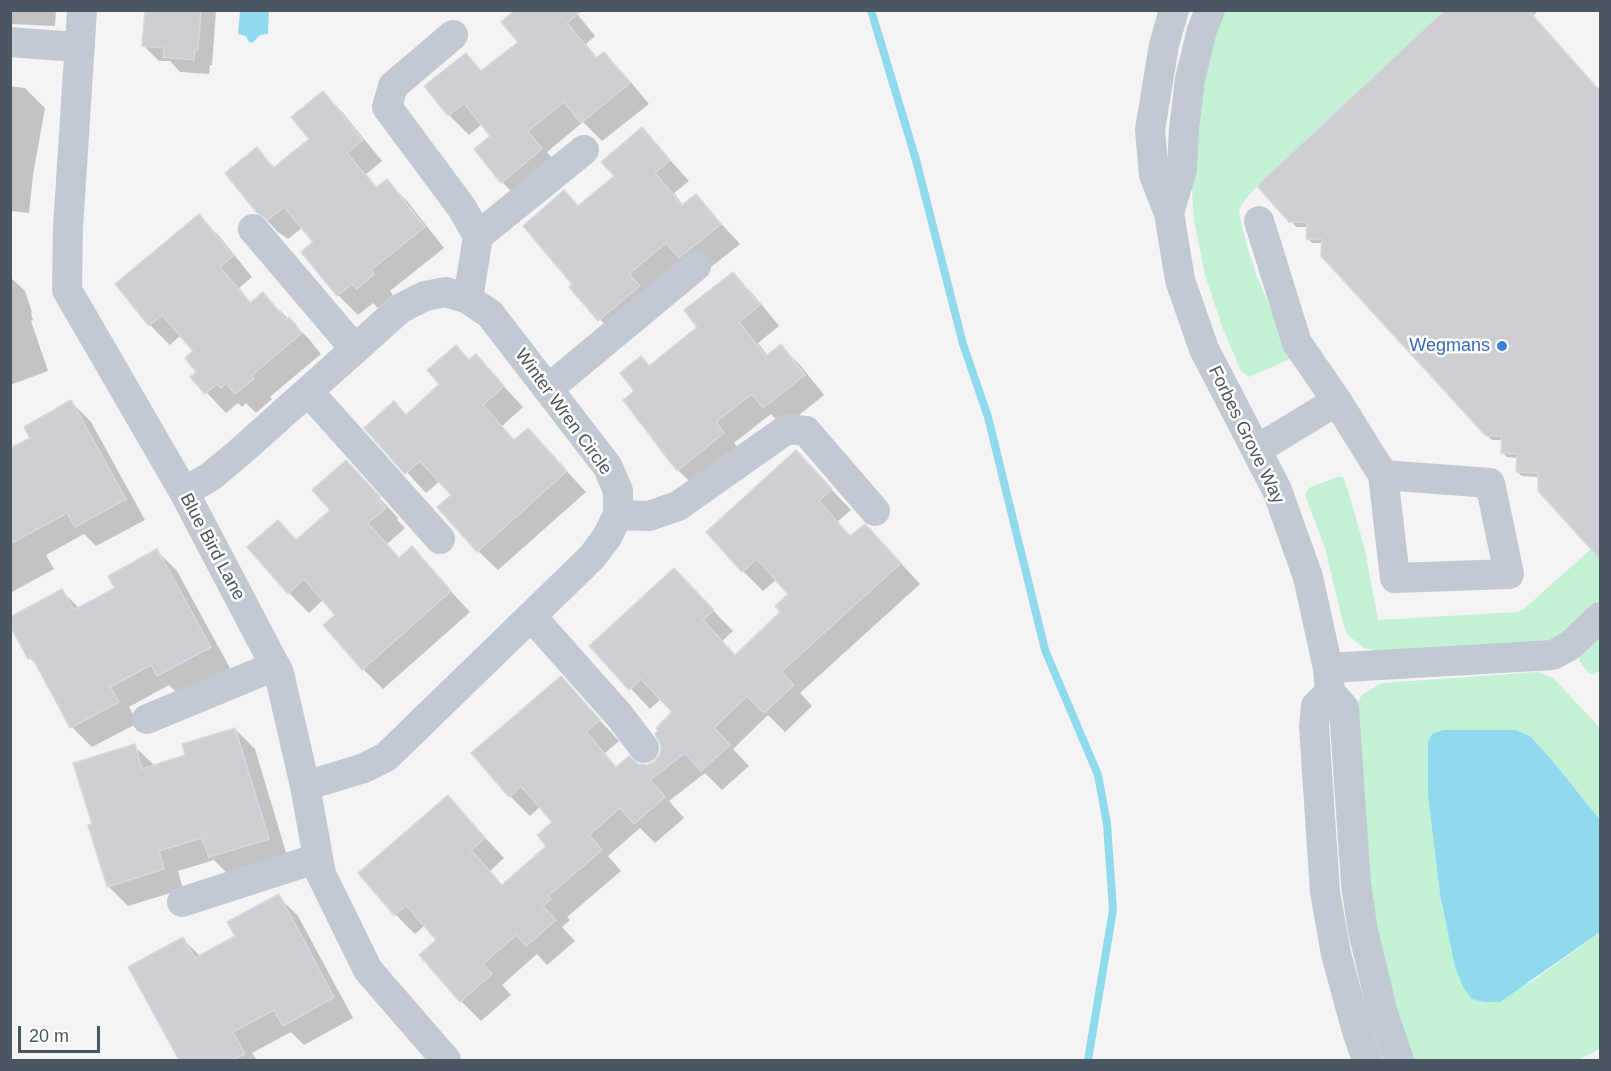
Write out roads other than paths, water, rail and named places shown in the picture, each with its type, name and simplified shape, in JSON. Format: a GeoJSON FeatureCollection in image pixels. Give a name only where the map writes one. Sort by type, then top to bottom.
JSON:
{"type":"FeatureCollection","features":[{"type":"Feature","properties":{"kind":"street","name":"Blue Bird Lane"},"geometry":{"type":"LineString","coordinates":[[82,10],[68,228],[68,290],[184,492],[279,674],[305,786],[321,874],[368,970],[446,1060]]}},
{"type":"Feature","properties":{"kind":"street","name":"Forbes Grove Way"},"geometry":{"type":"LineString","coordinates":[[1174,10],[1164,45],[1150,130],[1154,175],[1169,213],[1180,280],[1204,349],[1277,490],[1308,577],[1329,680],[1344,708],[1356,884],[1363,932],[1383,1014],[1399,1060]]}},
{"type":"Feature","properties":{"kind":"street","name":"Forbes Grove Way"},"geometry":{"type":"LineString","coordinates":[[1169,213],[1182,170],[1190,79],[1202,30],[1210,10]]}},
{"type":"Feature","properties":{"kind":"street"},"geometry":{"type":"LineString","coordinates":[[453,35],[393,86],[387,107],[462,208],[478,237],[468,299]]}},
{"type":"Feature","properties":{"kind":"street"},"geometry":{"type":"LineString","coordinates":[[10,42],[80,45]]}},
{"type":"Feature","properties":{"kind":"street"},"geometry":{"type":"LineString","coordinates":[[478,237],[584,150]]}},
{"type":"Feature","properties":{"kind":"street"},"geometry":{"type":"LineString","coordinates":[[1259,220],[1297,343],[1337,401],[1383,475],[1395,578],[1509,574],[1490,483],[1383,475]]}},
{"type":"Feature","properties":{"kind":"street"},"geometry":{"type":"LineString","coordinates":[[253,229],[355,349]]}},
{"type":"Feature","properties":{"kind":"street"},"geometry":{"type":"LineString","coordinates":[[548,389],[696,266]]}},
{"type":"Feature","properties":{"kind":"street","name":"Winter Wren Circle"},"geometry":{"type":"LineString","coordinates":[[184,492],[210,477],[401,308],[425,296],[446,292],[468,299],[490,314],[548,389],[608,467],[618,491],[618,515]]}},
{"type":"Feature","properties":{"kind":"street"},"geometry":{"type":"LineString","coordinates":[[308,391],[441,539]]}},
{"type":"Feature","properties":{"kind":"street"},"geometry":{"type":"LineString","coordinates":[[1256,450],[1337,401]]}},
{"type":"Feature","properties":{"kind":"street"},"geometry":{"type":"LineString","coordinates":[[305,786],[364,768],[386,757],[592,557],[607,537],[618,515],[649,516],[678,506],[788,429],[806,430],[875,511]]}},
{"type":"Feature","properties":{"kind":"street"},"geometry":{"type":"LineString","coordinates":[[531,616],[619,715],[644,748]]}},
{"type":"Feature","properties":{"kind":"street"},"geometry":{"type":"LineString","coordinates":[[1367,1060],[1336,954],[1325,892],[1314,726],[1316,706],[1329,680],[1553,655],[1571,645],[1600,618]]}},
{"type":"Feature","properties":{"kind":"street"},"geometry":{"type":"LineString","coordinates":[[147,719],[275,666]]}},
{"type":"Feature","properties":{"kind":"street"},"geometry":{"type":"LineString","coordinates":[[182,902],[318,858]]}},
{"type":"Feature","properties":{"kind":"water"},"geometry":{"type":"Polygon","coordinates":[[[240,11],[269,11],[268,34],[260,35],[252,43],[246,36],[238,34],[240,11]]]}},
{"type":"Feature","properties":{"kind":"water"},"geometry":{"type":"Polygon","coordinates":[[[1443,730],[1516,730],[1530,736],[1600,820],[1600,932],[1500,1002],[1472,999],[1463,987],[1455,967],[1440,894],[1428,796],[1428,742],[1432,734],[1443,730]]]}},
{"type":"Feature","properties":{"kind":"waterway"},"geometry":{"type":"LineString","coordinates":[[871,10],[916,160],[963,344],[988,417],[1045,650],[1098,775],[1107,824],[1113,910],[1088,1060]]}},
{"type":"Feature","properties":{"kind":"place","name":"Wegmans"},"geometry":{"type":"Point","coordinates":[1502,346]}}]}
